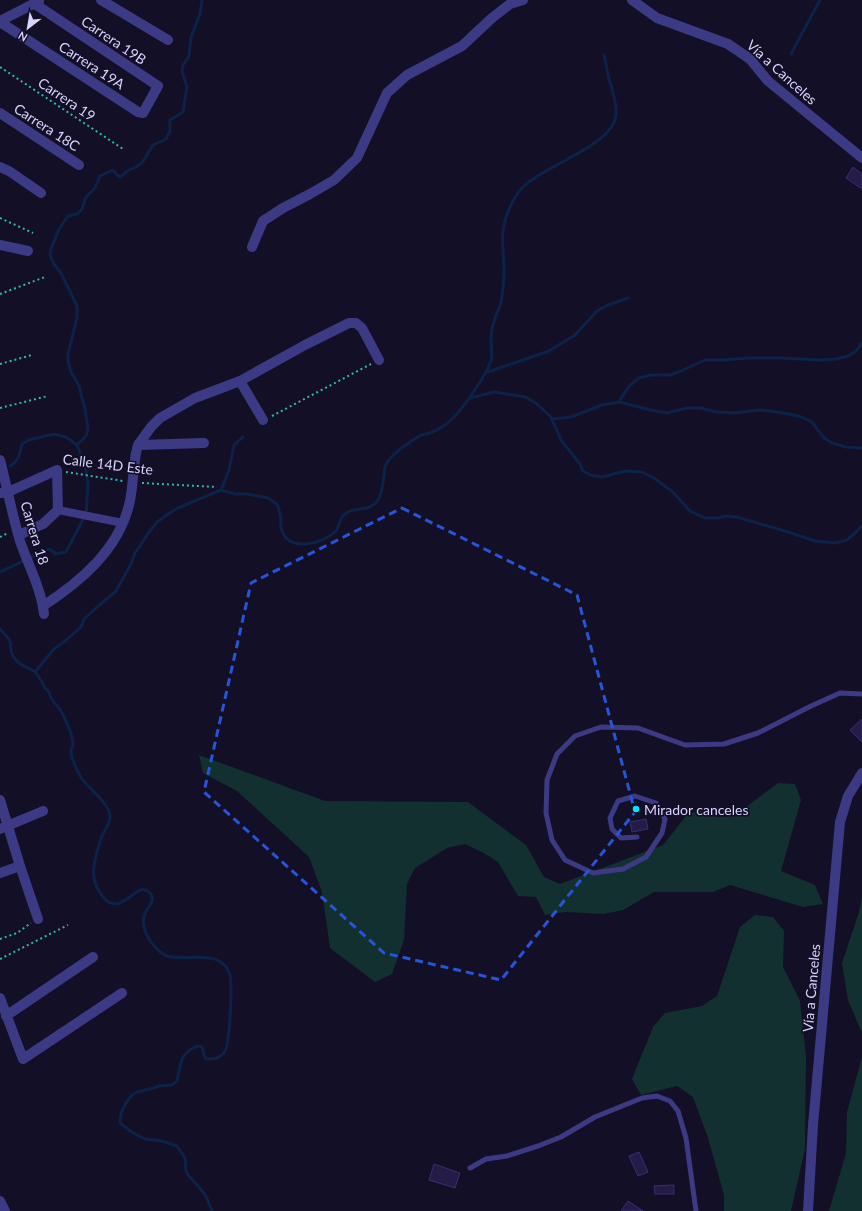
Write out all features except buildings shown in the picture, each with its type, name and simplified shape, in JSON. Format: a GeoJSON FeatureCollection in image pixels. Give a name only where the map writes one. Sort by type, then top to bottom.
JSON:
{"type":"FeatureCollection","features":[{"type":"Feature","properties":{"kind":"street"},"geometry":{"type":"LineString","coordinates":[[101,0],[168,40]]}},
{"type":"Feature","properties":{"kind":"street"},"geometry":{"type":"LineString","coordinates":[[252,248],[263,221],[282,208],[334,180],[357,158],[388,93],[406,75],[462,46],[492,18],[510,4],[523,0]]}},
{"type":"Feature","properties":{"kind":"street","name":"Vía a Canceles"},"geometry":{"type":"LineString","coordinates":[[632,0],[658,18],[728,44],[750,59],[768,81],[862,158]]}},
{"type":"Feature","properties":{"kind":"street"},"geometry":{"type":"LineString","coordinates":[[0,21],[38,2]]}},
{"type":"Feature","properties":{"kind":"street","name":"Carrera 19B"},"geometry":{"type":"LineString","coordinates":[[38,2],[158,86]]}},
{"type":"Feature","properties":{"kind":"street","name":"Carrera 19A"},"geometry":{"type":"LineString","coordinates":[[0,21],[141,113],[143,113],[158,86]]}},
{"type":"Feature","properties":{"kind":"street","name":"Carrera 18C"},"geometry":{"type":"LineString","coordinates":[[0,113],[79,165]]}},
{"type":"Feature","properties":{"kind":"street"},"geometry":{"type":"LineString","coordinates":[[0,167],[10,171],[41,193]]}},
{"type":"Feature","properties":{"kind":"street"},"geometry":{"type":"LineString","coordinates":[[0,245],[28,251]]}},
{"type":"Feature","properties":{"kind":"street"},"geometry":{"type":"LineString","coordinates":[[58,510],[123,523],[129,504],[138,445],[151,426],[160,418],[195,398],[240,382],[305,345],[349,323],[356,323],[362,328],[379,360]]}},
{"type":"Feature","properties":{"kind":"street"},"geometry":{"type":"LineString","coordinates":[[240,382],[263,420]]}},
{"type":"Feature","properties":{"kind":"street"},"geometry":{"type":"LineString","coordinates":[[138,445],[204,443]]}},
{"type":"Feature","properties":{"kind":"street","name":"Carrera 18"},"geometry":{"type":"LineString","coordinates":[[0,460],[4,492],[44,610],[91,568],[106,552],[123,523]]}},
{"type":"Feature","properties":{"kind":"street"},"geometry":{"type":"LineString","coordinates":[[19,535],[43,524],[58,510],[57,470]]}},
{"type":"Feature","properties":{"kind":"street","name":"Calle 14D Este"},"geometry":{"type":"LineString","coordinates":[[4,492],[57,470]]}},
{"type":"Feature","properties":{"kind":"street","name":"Vía a Canceles"},"geometry":{"type":"LineString","coordinates":[[808,1211],[813,1125],[840,822],[848,796],[862,773]]}},
{"type":"Feature","properties":{"kind":"street"},"geometry":{"type":"LineString","coordinates":[[0,800],[4,827],[20,866],[38,919]]}},
{"type":"Feature","properties":{"kind":"street"},"geometry":{"type":"LineString","coordinates":[[4,827],[43,811]]}},
{"type":"Feature","properties":{"kind":"street"},"geometry":{"type":"LineString","coordinates":[[0,873],[20,866]]}},
{"type":"Feature","properties":{"kind":"street"},"geometry":{"type":"LineString","coordinates":[[6,1016],[93,957]]}},
{"type":"Feature","properties":{"kind":"street"},"geometry":{"type":"LineString","coordinates":[[0,998],[23,1059],[122,993]]}},
{"type":"Feature","properties":{"kind":"street"},"geometry":{"type":"LineString","coordinates":[[0,1201],[5,1211]]}},
{"type":"Feature","properties":{"kind":"lane"},"geometry":{"type":"LineString","coordinates":[[637,837],[621,838],[612,829],[610,818],[618,801],[635,796],[656,803],[664,819],[662,833],[646,857],[623,869],[593,873],[565,860],[552,840],[546,813],[547,780],[557,754],[575,736],[601,726],[638,728],[685,745],[724,744],[758,733],[840,693],[862,694]]}},
{"type":"Feature","properties":{"kind":"lane"},"geometry":{"type":"LineString","coordinates":[[470,1168],[486,1159],[507,1156],[538,1146],[561,1137],[596,1117],[642,1098],[657,1096],[670,1101],[678,1111],[686,1138],[696,1211]]}},
{"type":"Feature","properties":{"kind":"path","name":"Carrera 19"},"geometry":{"type":"LineString","coordinates":[[0,67],[123,149]]}},
{"type":"Feature","properties":{"kind":"path"},"geometry":{"type":"LineString","coordinates":[[0,218],[33,233]]}},
{"type":"Feature","properties":{"kind":"path"},"geometry":{"type":"LineString","coordinates":[[0,294],[45,277]]}},
{"type":"Feature","properties":{"kind":"path"},"geometry":{"type":"LineString","coordinates":[[0,364],[32,354]]}},
{"type":"Feature","properties":{"kind":"path"},"geometry":{"type":"LineString","coordinates":[[263,420],[379,360]]}},
{"type":"Feature","properties":{"kind":"path"},"geometry":{"type":"LineString","coordinates":[[0,408],[48,396]]}},
{"type":"Feature","properties":{"kind":"path","name":"Calle 14D Este"},"geometry":{"type":"LineString","coordinates":[[57,470],[132,483],[217,487]]}},
{"type":"Feature","properties":{"kind":"path"},"geometry":{"type":"LineString","coordinates":[[0,939],[17,933],[38,919]]}},
{"type":"Feature","properties":{"kind":"path"},"geometry":{"type":"LineString","coordinates":[[0,958],[68,925]]}},
{"type":"Feature","properties":{"kind":"highlighted area"},"geometry":{"type":"Polygon","coordinates":[[[402,508],[577,595],[635,812],[501,980],[384,953],[204,792],[251,583],[402,508]]]}},
{"type":"Feature","properties":{"kind":"green space"},"geometry":{"type":"Polygon","coordinates":[[[199,755],[325,801],[468,802],[526,845],[544,877],[560,884],[663,845],[686,816],[702,808],[716,817],[734,816],[778,783],[795,784],[801,800],[781,871],[815,885],[823,904],[803,907],[730,885],[713,892],[654,892],[623,910],[604,914],[565,912],[545,915],[536,897],[518,896],[498,862],[465,844],[447,848],[415,868],[407,884],[404,940],[392,974],[375,982],[330,948],[322,892],[309,857],[237,791],[203,773],[199,755]]]}},
{"type":"Feature","properties":{"kind":"green space"},"geometry":{"type":"Polygon","coordinates":[[[862,897],[862,1033],[848,1000],[842,963],[859,912],[862,897]]]}},
{"type":"Feature","properties":{"kind":"green space"},"geometry":{"type":"Polygon","coordinates":[[[755,915],[773,917],[784,931],[783,967],[800,1001],[806,1056],[805,1149],[791,1211],[724,1211],[724,1195],[708,1138],[693,1097],[677,1086],[641,1095],[632,1079],[653,1027],[665,1013],[702,1006],[717,996],[740,927],[755,915]]]}},
{"type":"Feature","properties":{"kind":"green space"},"geometry":{"type":"Polygon","coordinates":[[[862,1057],[862,1211],[829,1211],[846,1153],[847,1112],[862,1057]]]}},
{"type":"Feature","properties":{"kind":"waterway"},"geometry":{"type":"LineString","coordinates":[[77,445],[86,436],[88,429],[79,386],[71,372],[68,361],[68,354],[77,318],[77,306],[61,273],[54,264],[50,255],[51,249],[59,229],[68,216],[77,214],[82,209],[85,199],[95,188],[100,176],[113,170],[118,176],[121,177],[127,171],[142,163],[153,145],[166,139],[170,131],[170,120],[183,112],[187,87],[182,72],[183,65],[189,56],[191,37],[200,14],[202,0]]}},
{"type":"Feature","properties":{"kind":"waterway"},"geometry":{"type":"LineString","coordinates":[[791,54],[820,0]]}},
{"type":"Feature","properties":{"kind":"waterway"},"geometry":{"type":"LineString","coordinates":[[35,672],[54,649],[81,627],[84,619],[116,591],[131,564],[135,553],[147,535],[157,522],[178,508],[221,490],[236,494],[247,494],[268,498],[277,504],[281,519],[281,530],[286,538],[292,542],[307,544],[322,540],[335,532],[343,516],[349,511],[370,507],[378,500],[382,488],[385,467],[390,458],[400,449],[421,435],[436,431],[449,422],[463,406],[488,368],[492,358],[492,328],[500,305],[503,290],[504,269],[502,239],[508,212],[515,198],[520,190],[533,179],[591,145],[604,136],[612,125],[616,114],[616,105],[604,55]]}},
{"type":"Feature","properties":{"kind":"waterway"},"geometry":{"type":"LineString","coordinates":[[485,373],[549,351],[575,335],[597,311],[608,305],[628,298]]}},
{"type":"Feature","properties":{"kind":"waterway"},"geometry":{"type":"LineString","coordinates":[[619,402],[629,386],[639,378],[651,375],[670,375],[705,360],[748,358],[819,360],[837,359],[848,356],[856,351],[862,343]]}},
{"type":"Feature","properties":{"kind":"waterway"},"geometry":{"type":"LineString","coordinates":[[470,398],[494,392],[526,397],[537,404],[551,417],[561,440],[580,464],[583,471],[590,475],[602,477],[625,471],[642,472],[654,478],[674,493],[690,511],[705,518],[718,518],[726,516],[737,517],[815,541],[836,543],[847,540],[862,526]]}},
{"type":"Feature","properties":{"kind":"waterway"},"geometry":{"type":"LineString","coordinates":[[552,419],[571,417],[602,405],[619,402],[667,413],[687,408],[701,408],[716,412],[735,413],[759,410],[799,416],[812,422],[824,438],[832,443],[846,447],[862,448]]}},
{"type":"Feature","properties":{"kind":"waterway"},"geometry":{"type":"LineString","coordinates":[[0,572],[49,549],[56,554],[66,552],[86,514],[88,484],[85,465],[77,445],[66,437],[54,434],[29,440],[22,444],[20,454],[10,466]]}},
{"type":"Feature","properties":{"kind":"waterway"},"geometry":{"type":"LineString","coordinates":[[221,490],[229,470],[234,445],[243,437]]}},
{"type":"Feature","properties":{"kind":"waterway"},"geometry":{"type":"LineString","coordinates":[[0,629],[10,641],[12,653],[15,659],[36,674],[62,713],[73,740],[71,753],[80,776],[105,804],[110,815],[110,820],[101,838],[94,864],[95,881],[100,892],[104,898],[111,903],[117,904],[123,902],[139,891],[144,890],[149,892],[152,901],[145,913],[144,923],[145,930],[156,948],[167,956],[212,958],[226,966],[230,975],[230,1021],[225,1052],[220,1057],[212,1059],[205,1058],[202,1047],[198,1046],[187,1052],[180,1064],[177,1081],[172,1085],[159,1086],[137,1092],[132,1095],[121,1113],[120,1123],[133,1133],[145,1139],[162,1141],[177,1146],[185,1158],[186,1171],[188,1175],[206,1196],[212,1211]]}},
{"type":"Feature","properties":{"kind":"place","name":"Mirador canceles"},"geometry":{"type":"Point","coordinates":[636,809]}}]}
